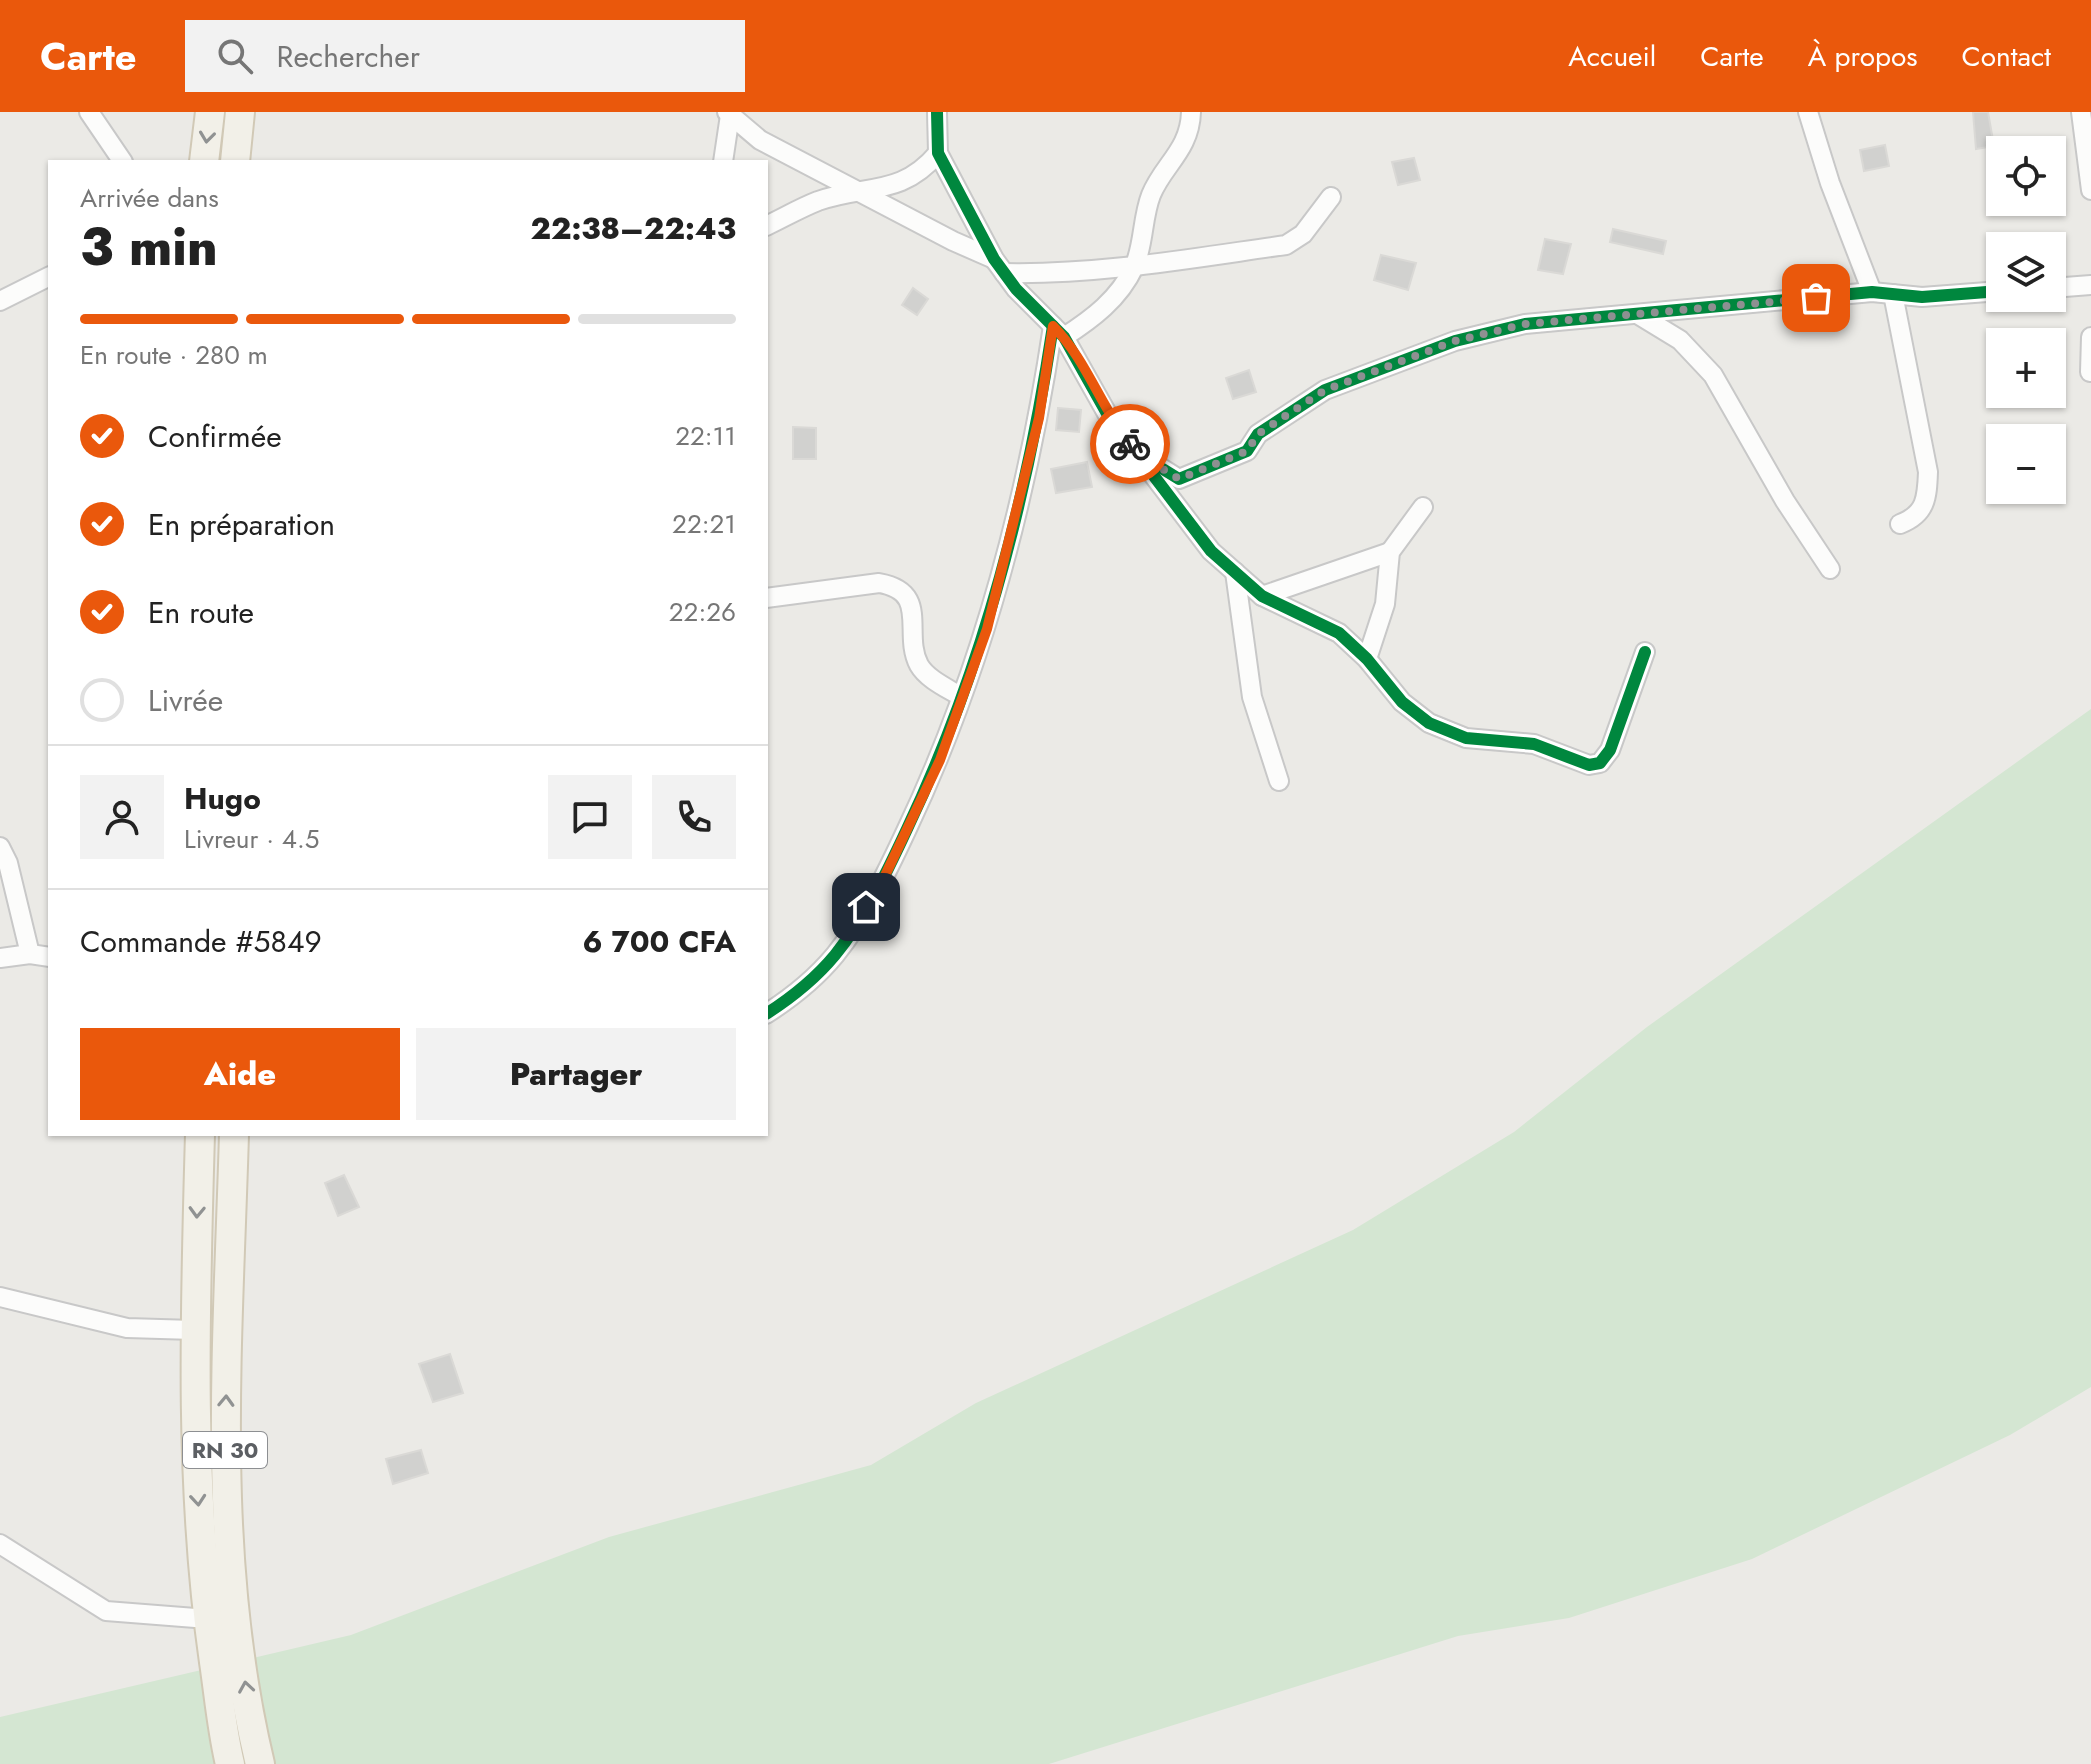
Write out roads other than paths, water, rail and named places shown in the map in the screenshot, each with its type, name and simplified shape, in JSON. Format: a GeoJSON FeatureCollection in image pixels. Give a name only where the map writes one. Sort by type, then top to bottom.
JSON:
{"type":"FeatureCollection","features":[{"type":"Feature","properties":{"kind":"main road"},"geometry":{"type":"LineString","coordinates":[[204,160],[210,112]]}},
{"type":"Feature","properties":{"kind":"main road"},"geometry":{"type":"LineString","coordinates":[[235,160],[240,112]]}},
{"type":"Feature","properties":{"kind":"main road","name":"RN 30"},"geometry":{"type":"LineString","coordinates":[[200,1136],[194,1330],[197,1483],[208,1619],[230,1764]]}},
{"type":"Feature","properties":{"kind":"main road","name":"RN 30"},"geometry":{"type":"LineString","coordinates":[[234,1136],[224,1482],[233,1613],[260,1764]]}},
{"type":"Feature","properties":{"kind":"street"},"geometry":{"type":"LineString","coordinates":[[89,112],[122,160]]}},
{"type":"Feature","properties":{"kind":"street"},"geometry":{"type":"LineString","coordinates":[[937,112],[938,153],[999,266],[1059,331],[1109,417],[1174,506],[1211,551],[1262,596],[1339,633],[1367,659],[1402,702],[1429,723],[1466,738],[1534,744],[1589,765],[1600,763],[1610,750],[1645,652]]}},
{"type":"Feature","properties":{"kind":"street"},"geometry":{"type":"LineString","coordinates":[[1059,331],[1095,317],[1134,267],[1152,193],[1173,163],[1191,126],[1191,112]]}},
{"type":"Feature","properties":{"kind":"street"},"geometry":{"type":"LineString","coordinates":[[1808,112],[1830,183],[1872,292]]}},
{"type":"Feature","properties":{"kind":"street"},"geometry":{"type":"LineString","coordinates":[[2081,112],[2091,190]]}},
{"type":"Feature","properties":{"kind":"street"},"geometry":{"type":"LineString","coordinates":[[728,114],[760,140],[999,266],[1052,274],[1134,267],[1286,245],[1303,234],[1331,197]]}},
{"type":"Feature","properties":{"kind":"street"},"geometry":{"type":"LineString","coordinates":[[723,160],[728,114]]}},
{"type":"Feature","properties":{"kind":"street"},"geometry":{"type":"LineString","coordinates":[[768,225],[817,201],[902,183],[922,172],[938,153]]}},
{"type":"Feature","properties":{"kind":"street"},"geometry":{"type":"LineString","coordinates":[[0,301],[48,277]]}},
{"type":"Feature","properties":{"kind":"street"},"geometry":{"type":"LineString","coordinates":[[2066,287],[2091,285]]}},
{"type":"Feature","properties":{"kind":"street"},"geometry":{"type":"LineString","coordinates":[[1179,479],[1247,451],[1258,434],[1325,390],[1455,341],[1525,324],[1872,292],[1922,297],[1986,292]]}},
{"type":"Feature","properties":{"kind":"street"},"geometry":{"type":"LineString","coordinates":[[1893,294],[1928,472],[1927,502],[1917,518],[1900,524]]}},
{"type":"Feature","properties":{"kind":"street"},"geometry":{"type":"LineString","coordinates":[[1639,315],[1680,340],[1713,375],[1785,501],[1830,569]]}},
{"type":"Feature","properties":{"kind":"street"},"geometry":{"type":"LineString","coordinates":[[768,1013],[790,999],[835,955],[881,884],[940,760],[960,696],[987,629],[1059,331]]}},
{"type":"Feature","properties":{"kind":"street"},"geometry":{"type":"LineString","coordinates":[[2090,372],[2091,337]]}},
{"type":"Feature","properties":{"kind":"street"},"geometry":{"type":"LineString","coordinates":[[1138,454],[1179,479]]}},
{"type":"Feature","properties":{"kind":"street"},"geometry":{"type":"LineString","coordinates":[[1174,506],[1179,479]]}},
{"type":"Feature","properties":{"kind":"street"},"geometry":{"type":"LineString","coordinates":[[1367,659],[1385,604],[1390,552],[1423,507]]}},
{"type":"Feature","properties":{"kind":"street"},"geometry":{"type":"LineString","coordinates":[[1262,596],[1390,552]]}},
{"type":"Feature","properties":{"kind":"street"},"geometry":{"type":"LineString","coordinates":[[1235,572],[1252,697],[1279,781]]}},
{"type":"Feature","properties":{"kind":"street"},"geometry":{"type":"LineString","coordinates":[[768,598],[879,583],[895,586],[906,595],[912,610],[918,664],[929,676],[960,696]]}},
{"type":"Feature","properties":{"kind":"street"},"geometry":{"type":"LineString","coordinates":[[0,847],[8,863],[30,954]]}},
{"type":"Feature","properties":{"kind":"street"},"geometry":{"type":"LineString","coordinates":[[0,958],[30,954],[48,957]]}},
{"type":"Feature","properties":{"kind":"street"},"geometry":{"type":"LineString","coordinates":[[0,1297],[127,1328],[194,1330]]}},
{"type":"Feature","properties":{"kind":"street"},"geometry":{"type":"LineString","coordinates":[[0,1544],[106,1611],[208,1619]]}}]}
